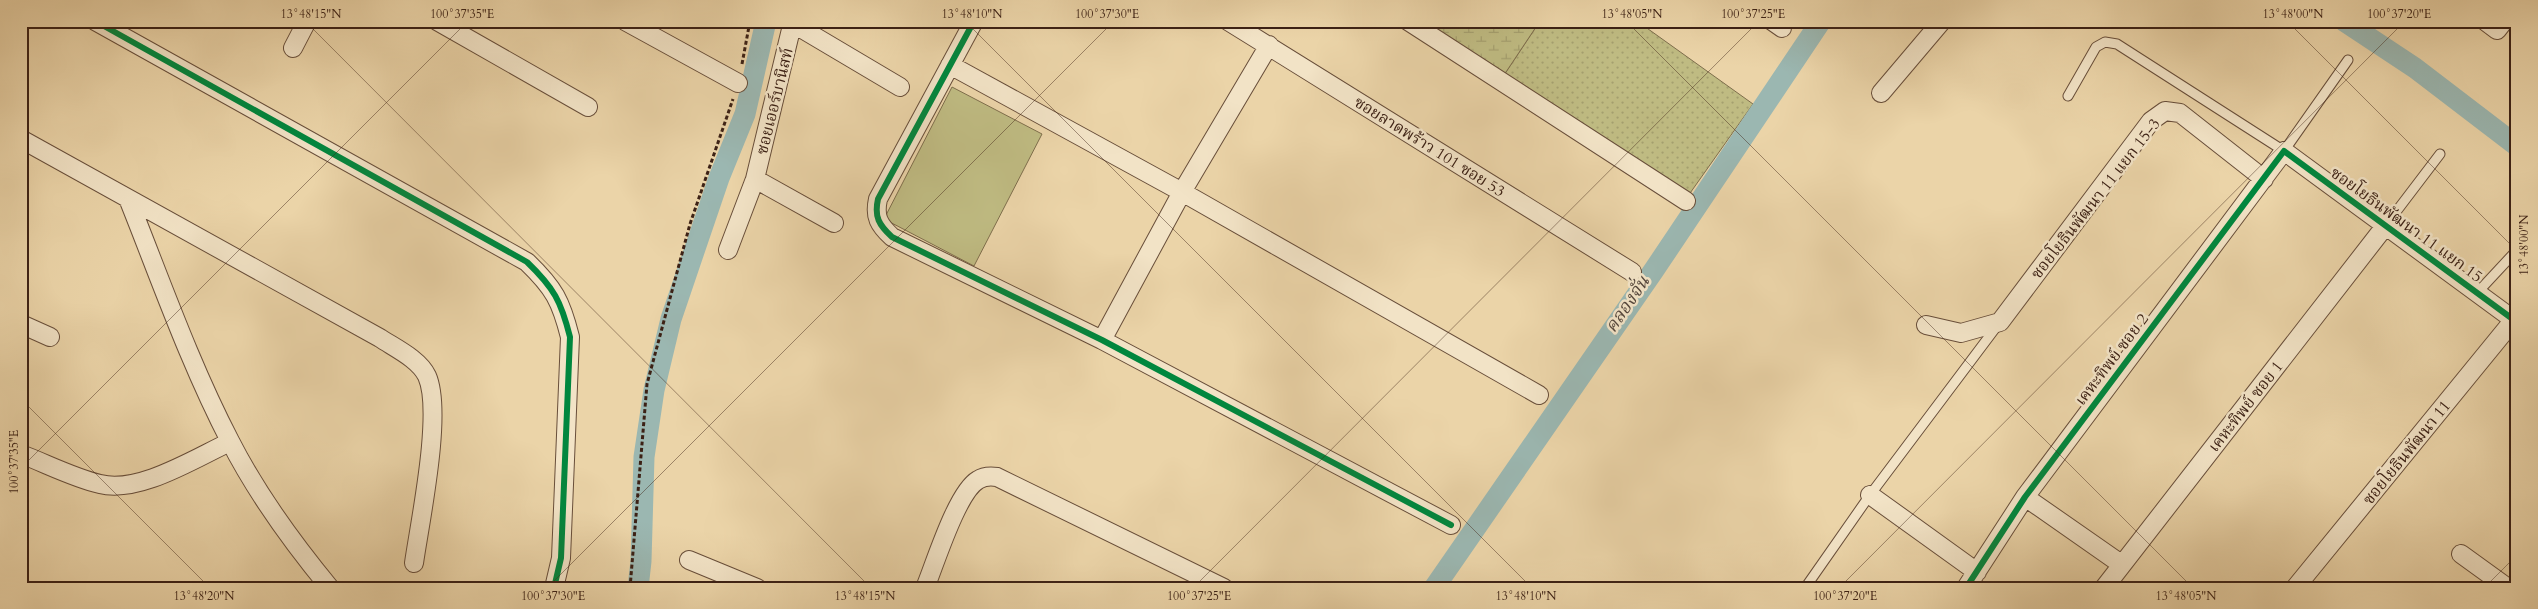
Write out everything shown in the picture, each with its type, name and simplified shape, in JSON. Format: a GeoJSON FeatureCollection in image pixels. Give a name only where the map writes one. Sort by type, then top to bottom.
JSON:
{"type":"FeatureCollection","features":[{"type":"Feature","properties":{"kind":"street"},"geometry":{"type":"LineString","coordinates":[[95,21],[527,262],[550,285],[563,310],[570,337],[561,558],[554,588]]}},
{"type":"Feature","properties":{"kind":"street"},"geometry":{"type":"LineString","coordinates":[[293,48],[307,21]]}},
{"type":"Feature","properties":{"kind":"street"},"geometry":{"type":"LineString","coordinates":[[437,21],[462,27],[588,107]]}},
{"type":"Feature","properties":{"kind":"street"},"geometry":{"type":"LineString","coordinates":[[626,21],[738,82]]}},
{"type":"Feature","properties":{"kind":"street"},"geometry":{"type":"LineString","coordinates":[[974,21],[878,198],[877,220],[892,237],[1102,340],[1451,525]]}},
{"type":"Feature","properties":{"kind":"street","name":"ซอยลาดพร้าว 101 ซอย 53"},"geometry":{"type":"LineString","coordinates":[[1228,21],[1632,272]]}},
{"type":"Feature","properties":{"kind":"street"},"geometry":{"type":"LineString","coordinates":[[1408,21],[1686,201]]}},
{"type":"Feature","properties":{"kind":"street"},"geometry":{"type":"LineString","coordinates":[[1881,93],[1942,21]]}},
{"type":"Feature","properties":{"kind":"street","name":"ซอยเออร์บานิสท์"},"geometry":{"type":"LineString","coordinates":[[728,250],[755,179],[793,22],[900,87]]}},
{"type":"Feature","properties":{"kind":"street"},"geometry":{"type":"LineString","coordinates":[[1102,340],[1182,192],[1269,45]]}},
{"type":"Feature","properties":{"kind":"street"},"geometry":{"type":"LineString","coordinates":[[950,65],[1182,192],[1539,395]]}},
{"type":"Feature","properties":{"kind":"street","name":"ซอยโยธินพัฒนา 11 แยก 15-3"},"geometry":{"type":"LineString","coordinates":[[2000,322],[2151,121],[2165,111],[2180,113],[2264,179]]}},
{"type":"Feature","properties":{"kind":"street"},"geometry":{"type":"LineString","coordinates":[[21,139],[380,338],[407,355],[426,374],[432,391],[434,418],[414,563]]}},
{"type":"Feature","properties":{"kind":"street","name":"เคหะทิพย์ ซอย 2"},"geometry":{"type":"LineString","coordinates":[[1966,588],[2025,497],[2284,151]]}},
{"type":"Feature","properties":{"kind":"street","name":"ซอยโยธินพัฒนา 11 แยก 15"},"geometry":{"type":"LineString","coordinates":[[2284,151],[2477,293],[2515,318]]}},
{"type":"Feature","properties":{"kind":"street"},"geometry":{"type":"LineString","coordinates":[[755,179],[834,223]]}},
{"type":"Feature","properties":{"kind":"street"},"geometry":{"type":"LineString","coordinates":[[129,200],[190,355],[230,442],[276,519],[330,588]]}},
{"type":"Feature","properties":{"kind":"street","name":"เคหะทิพย์ ซอย 1"},"geometry":{"type":"LineString","coordinates":[[2104,588],[2386,225]]}},
{"type":"Feature","properties":{"kind":"street","name":"ซอยโยธินพัฒนา 11"},"geometry":{"type":"LineString","coordinates":[[2295,588],[2515,318]]}},
{"type":"Feature","properties":{"kind":"street"},"geometry":{"type":"LineString","coordinates":[[1926,325],[1961,333],[1982,329],[2000,322]]}},
{"type":"Feature","properties":{"kind":"street"},"geometry":{"type":"LineString","coordinates":[[21,324],[50,337]]}},
{"type":"Feature","properties":{"kind":"street"},"geometry":{"type":"LineString","coordinates":[[21,454],[102,485],[123,485],[142,482],[230,442]]}},
{"type":"Feature","properties":{"kind":"street"},"geometry":{"type":"LineString","coordinates":[[925,588],[959,505],[977,480],[987,476],[997,476],[1224,588]]}},
{"type":"Feature","properties":{"kind":"street"},"geometry":{"type":"LineString","coordinates":[[1870,495],[1977,572]]}},
{"type":"Feature","properties":{"kind":"street"},"geometry":{"type":"LineString","coordinates":[[2025,497],[2121,564]]}},
{"type":"Feature","properties":{"kind":"street"},"geometry":{"type":"LineString","coordinates":[[2461,554],[2508,588]]}},
{"type":"Feature","properties":{"kind":"street"},"geometry":{"type":"LineString","coordinates":[[689,560],[757,588]]}},
{"type":"Feature","properties":{"kind":"lane"},"geometry":{"type":"LineString","coordinates":[[2068,96],[2096,48],[2105,42],[2117,44],[2284,151],[2348,60]]}},
{"type":"Feature","properties":{"kind":"lane"},"geometry":{"type":"LineString","coordinates":[[2386,225],[2440,154]]}},
{"type":"Feature","properties":{"kind":"lane"},"geometry":{"type":"LineString","coordinates":[[2477,293],[2517,250]]}},
{"type":"Feature","properties":{"kind":"lane"},"geometry":{"type":"LineString","coordinates":[[1805,588],[1870,495],[2000,322]]}},
{"type":"Feature","properties":{"kind":"path"},"geometry":{"type":"LineString","coordinates":[[630,588],[648,384],[690,224],[738,82],[750,21]]}},
{"type":"Feature","properties":{"kind":"green space"},"geometry":{"type":"Polygon","coordinates":[[[1414,21],[1540,21],[1502,78],[1414,21]]]}},
{"type":"Feature","properties":{"kind":"green space"},"geometry":{"type":"Polygon","coordinates":[[[1540,21],[1637,21],[1753,104],[1688,196],[1502,78],[1540,21]]]}},
{"type":"Feature","properties":{"kind":"green space"},"geometry":{"type":"Polygon","coordinates":[[[952,87],[1042,134],[974,266],[884,219],[952,87]]]}},
{"type":"Feature","properties":{"kind":"waterway"},"geometry":{"type":"LineString","coordinates":[[638,588],[641,561],[644,457],[654,390],[671,319],[719,178],[745,114],[766,21]]}},
{"type":"Feature","properties":{"kind":"waterway","name":"คลองจั่น"},"geometry":{"type":"LineString","coordinates":[[1434,588],[1654,270],[1821,21]]}},
{"type":"Feature","properties":{"kind":"waterway"},"geometry":{"type":"LineString","coordinates":[[2344,21],[2415,68],[2517,146]]}},
{"type":"Feature","properties":{"kind":"cycle path"},"geometry":{"type":"LineString","coordinates":[[95,21],[527,262],[544,280],[560,304],[570,337],[561,558],[554,588]]}},
{"type":"Feature","properties":{"kind":"cycle path"},"geometry":{"type":"LineString","coordinates":[[974,21],[878,199],[877,216],[888,233],[892,237],[1102,340],[1451,525]]}},
{"type":"Feature","properties":{"kind":"cycle path"},"geometry":{"type":"LineString","coordinates":[[1966,588],[2025,497],[2284,151],[2514,320]]}}]}
